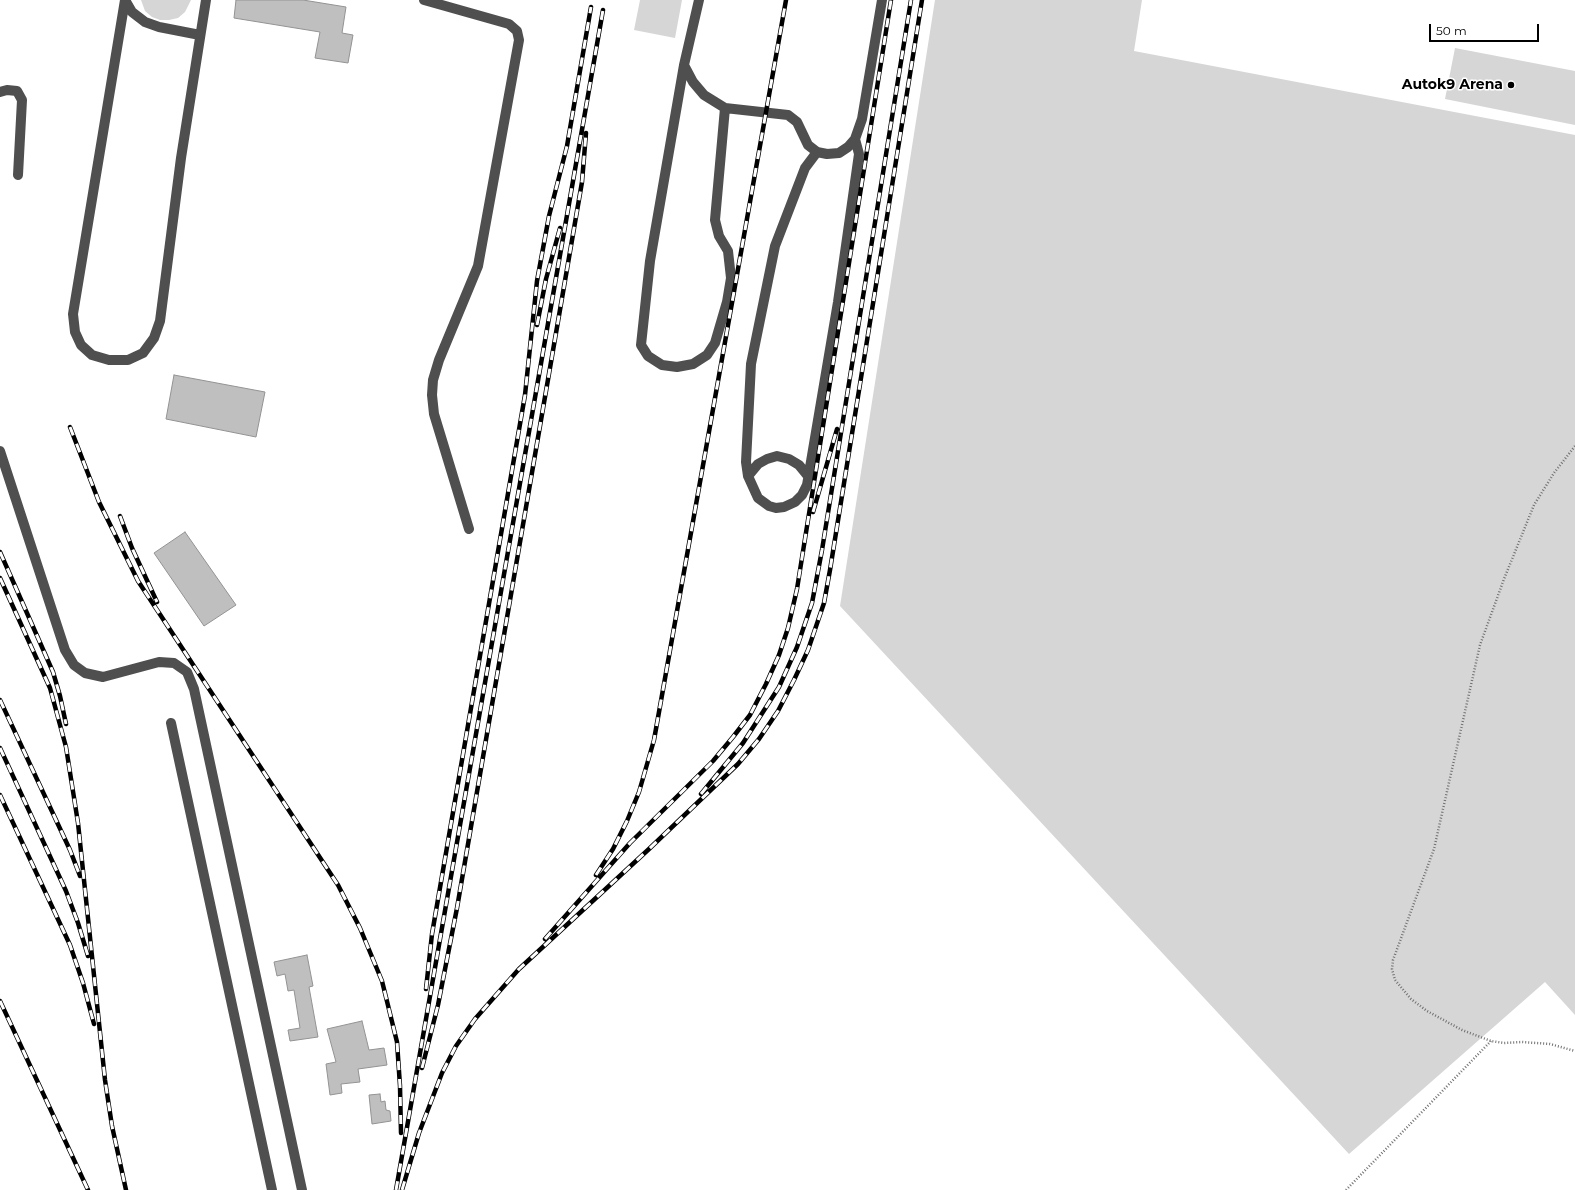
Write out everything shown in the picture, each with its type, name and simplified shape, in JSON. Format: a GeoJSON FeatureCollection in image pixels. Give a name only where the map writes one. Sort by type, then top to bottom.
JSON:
{"type":"FeatureCollection","features":[{"type":"Feature","properties":{"kind":"lane"},"geometry":{"type":"LineString","coordinates":[[125,0],[73,314],[76,332],[81,345],[92,355],[109,360],[128,360],[143,353],[154,338],[160,321],[181,158],[206,0]]}},
{"type":"Feature","properties":{"kind":"lane"},"geometry":{"type":"LineString","coordinates":[[125,0],[132,12],[145,22],[159,27],[200,35]]}},
{"type":"Feature","properties":{"kind":"lane"},"geometry":{"type":"LineString","coordinates":[[424,0],[509,24],[517,31],[519,40],[478,266],[439,360],[433,380],[432,395],[434,414],[469,529]]}},
{"type":"Feature","properties":{"kind":"lane"},"geometry":{"type":"LineString","coordinates":[[698,0],[684,65],[650,260],[641,345],[648,356],[662,365],[677,367],[693,364],[707,355],[715,343],[727,302],[731,278],[728,251],[719,236],[715,220],[725,108]]}},
{"type":"Feature","properties":{"kind":"lane"},"geometry":{"type":"LineString","coordinates":[[684,65],[693,82],[704,95],[725,108],[788,116],[797,122],[808,145],[817,152],[827,154],[839,153],[848,147],[855,139],[862,119],[882,0]]}},
{"type":"Feature","properties":{"kind":"lane"},"geometry":{"type":"LineString","coordinates":[[0,92],[7,90],[17,91],[22,100],[18,175]]}},
{"type":"Feature","properties":{"kind":"lane"},"geometry":{"type":"LineString","coordinates":[[817,152],[805,168],[775,246],[751,364],[746,462],[748,476],[758,498],[768,506],[776,508],[784,507],[795,502],[802,496],[807,486],[838,302],[860,154],[855,139]]}},
{"type":"Feature","properties":{"kind":"lane"},"geometry":{"type":"LineString","coordinates":[[0,451],[65,650],[74,665],[85,673],[103,677],[159,662],[174,663],[187,672],[194,689],[302,1190]]}},
{"type":"Feature","properties":{"kind":"lane"},"geometry":{"type":"LineString","coordinates":[[748,476],[758,464],[777,456],[789,459],[799,465],[808,476]]}},
{"type":"Feature","properties":{"kind":"lane"},"geometry":{"type":"LineString","coordinates":[[171,723],[272,1190]]}},
{"type":"Feature","properties":{"kind":"path"},"geometry":{"type":"LineString","coordinates":[[1575,446],[1554,473],[1534,505],[1504,579],[1480,645],[1434,849],[1393,960],[1392,969],[1395,980],[1411,998],[1444,1021],[1462,1030],[1491,1041],[1504,1043],[1522,1042],[1550,1044],[1575,1051]]}},
{"type":"Feature","properties":{"kind":"path"},"geometry":{"type":"LineString","coordinates":[[1346,1190],[1491,1041]]}},
{"type":"Feature","properties":{"kind":"shaded area"},"geometry":{"type":"Polygon","coordinates":[[[141,0],[191,0],[185,12],[178,18],[160,20],[152,17],[145,11],[141,0]]]}},
{"type":"Feature","properties":{"kind":"shaded area"},"geometry":{"type":"Polygon","coordinates":[[[640,0],[682,0],[675,38],[634,30],[640,0]]]}},
{"type":"Feature","properties":{"kind":"shaded area"},"geometry":{"type":"Polygon","coordinates":[[[935,0],[1142,0],[1134,51],[1575,135],[1575,1015],[1545,982],[1349,1154],[840,606],[935,0]]]}},
{"type":"Feature","properties":{"kind":"shaded area","name":"Autok9 Arena"},"geometry":{"type":"Polygon","coordinates":[[[1455,48],[1575,71],[1575,125],[1445,99],[1455,48]]]}},
{"type":"Feature","properties":{"kind":"building"},"geometry":{"type":"Polygon","coordinates":[[[236,0],[303,0],[346,7],[342,33],[353,35],[348,63],[315,58],[320,32],[234,18],[236,0]]]}},
{"type":"Feature","properties":{"kind":"building"},"geometry":{"type":"Polygon","coordinates":[[[174,375],[265,392],[256,437],[166,419],[174,375]]]}},
{"type":"Feature","properties":{"kind":"building"},"geometry":{"type":"Polygon","coordinates":[[[185,532],[236,605],[204,626],[154,553],[185,532]]]}},
{"type":"Feature","properties":{"kind":"building"},"geometry":{"type":"Polygon","coordinates":[[[307,955],[313,986],[309,987],[318,1037],[290,1041],[288,1030],[300,1028],[294,990],[288,991],[285,974],[277,976],[274,962],[307,955]]]}},
{"type":"Feature","properties":{"kind":"building"},"geometry":{"type":"Polygon","coordinates":[[[362,1021],[369,1050],[384,1048],[387,1065],[358,1069],[360,1082],[341,1084],[342,1093],[330,1095],[326,1064],[336,1062],[327,1029],[362,1021]]]}},
{"type":"Feature","properties":{"kind":"building"},"geometry":{"type":"Polygon","coordinates":[[[380,1094],[381,1102],[385,1101],[386,1110],[390,1111],[391,1121],[372,1124],[369,1095],[380,1094]]]}},
{"type":"Feature","properties":{"kind":"railway"},"geometry":{"type":"LineString","coordinates":[[596,875],[613,849],[627,821],[639,792],[654,740],[786,0]]}},
{"type":"Feature","properties":{"kind":"railway"},"geometry":{"type":"LineString","coordinates":[[545,939],[630,843],[713,761],[733,737],[750,715],[779,655],[788,628],[797,589],[891,0]]}},
{"type":"Feature","properties":{"kind":"railway"},"geometry":{"type":"LineString","coordinates":[[701,794],[743,743],[779,687],[797,647],[812,603],[822,550],[911,0]]}},
{"type":"Feature","properties":{"kind":"railway"},"geometry":{"type":"LineString","coordinates":[[402,1190],[419,1133],[442,1073],[456,1046],[475,1019],[519,969],[649,849],[738,764],[759,739],[778,711],[808,650],[824,603],[830,570],[922,0]]}},
{"type":"Feature","properties":{"kind":"railway"},"geometry":{"type":"LineString","coordinates":[[426,989],[432,934],[525,395],[537,281],[549,216],[567,146],[591,7]]}},
{"type":"Feature","properties":{"kind":"railway"},"geometry":{"type":"LineString","coordinates":[[396,1190],[603,10]]}},
{"type":"Feature","properties":{"kind":"railway"},"geometry":{"type":"LineString","coordinates":[[422,1068],[438,1005],[457,908],[582,182],[586,133]]}},
{"type":"Feature","properties":{"kind":"railway"},"geometry":{"type":"LineString","coordinates":[[537,325],[546,279],[560,228]]}},
{"type":"Feature","properties":{"kind":"railway"},"geometry":{"type":"LineString","coordinates":[[70,427],[99,502],[138,581],[338,885],[360,928],[382,981],[397,1042],[401,1133]]}},
{"type":"Feature","properties":{"kind":"railway"},"geometry":{"type":"LineString","coordinates":[[813,512],[837,429]]}},
{"type":"Feature","properties":{"kind":"railway"},"geometry":{"type":"LineString","coordinates":[[120,516],[132,548],[157,602]]}},
{"type":"Feature","properties":{"kind":"railway"},"geometry":{"type":"LineString","coordinates":[[0,552],[53,672],[66,724]]}},
{"type":"Feature","properties":{"kind":"railway"},"geometry":{"type":"LineString","coordinates":[[0,578],[50,688],[66,747],[78,823],[105,1080],[112,1126],[126,1190]]}},
{"type":"Feature","properties":{"kind":"railway"},"geometry":{"type":"LineString","coordinates":[[0,700],[70,850],[80,876]]}},
{"type":"Feature","properties":{"kind":"railway"},"geometry":{"type":"LineString","coordinates":[[0,748],[66,891],[88,956]]}},
{"type":"Feature","properties":{"kind":"railway"},"geometry":{"type":"LineString","coordinates":[[0,795],[70,945],[83,983],[94,1024]]}},
{"type":"Feature","properties":{"kind":"railway"},"geometry":{"type":"LineString","coordinates":[[0,1001],[88,1190]]}},
{"type":"Feature","properties":{"kind":"place","name":"Autok9 Arena"},"geometry":{"type":"Point","coordinates":[1511,85]}}]}
